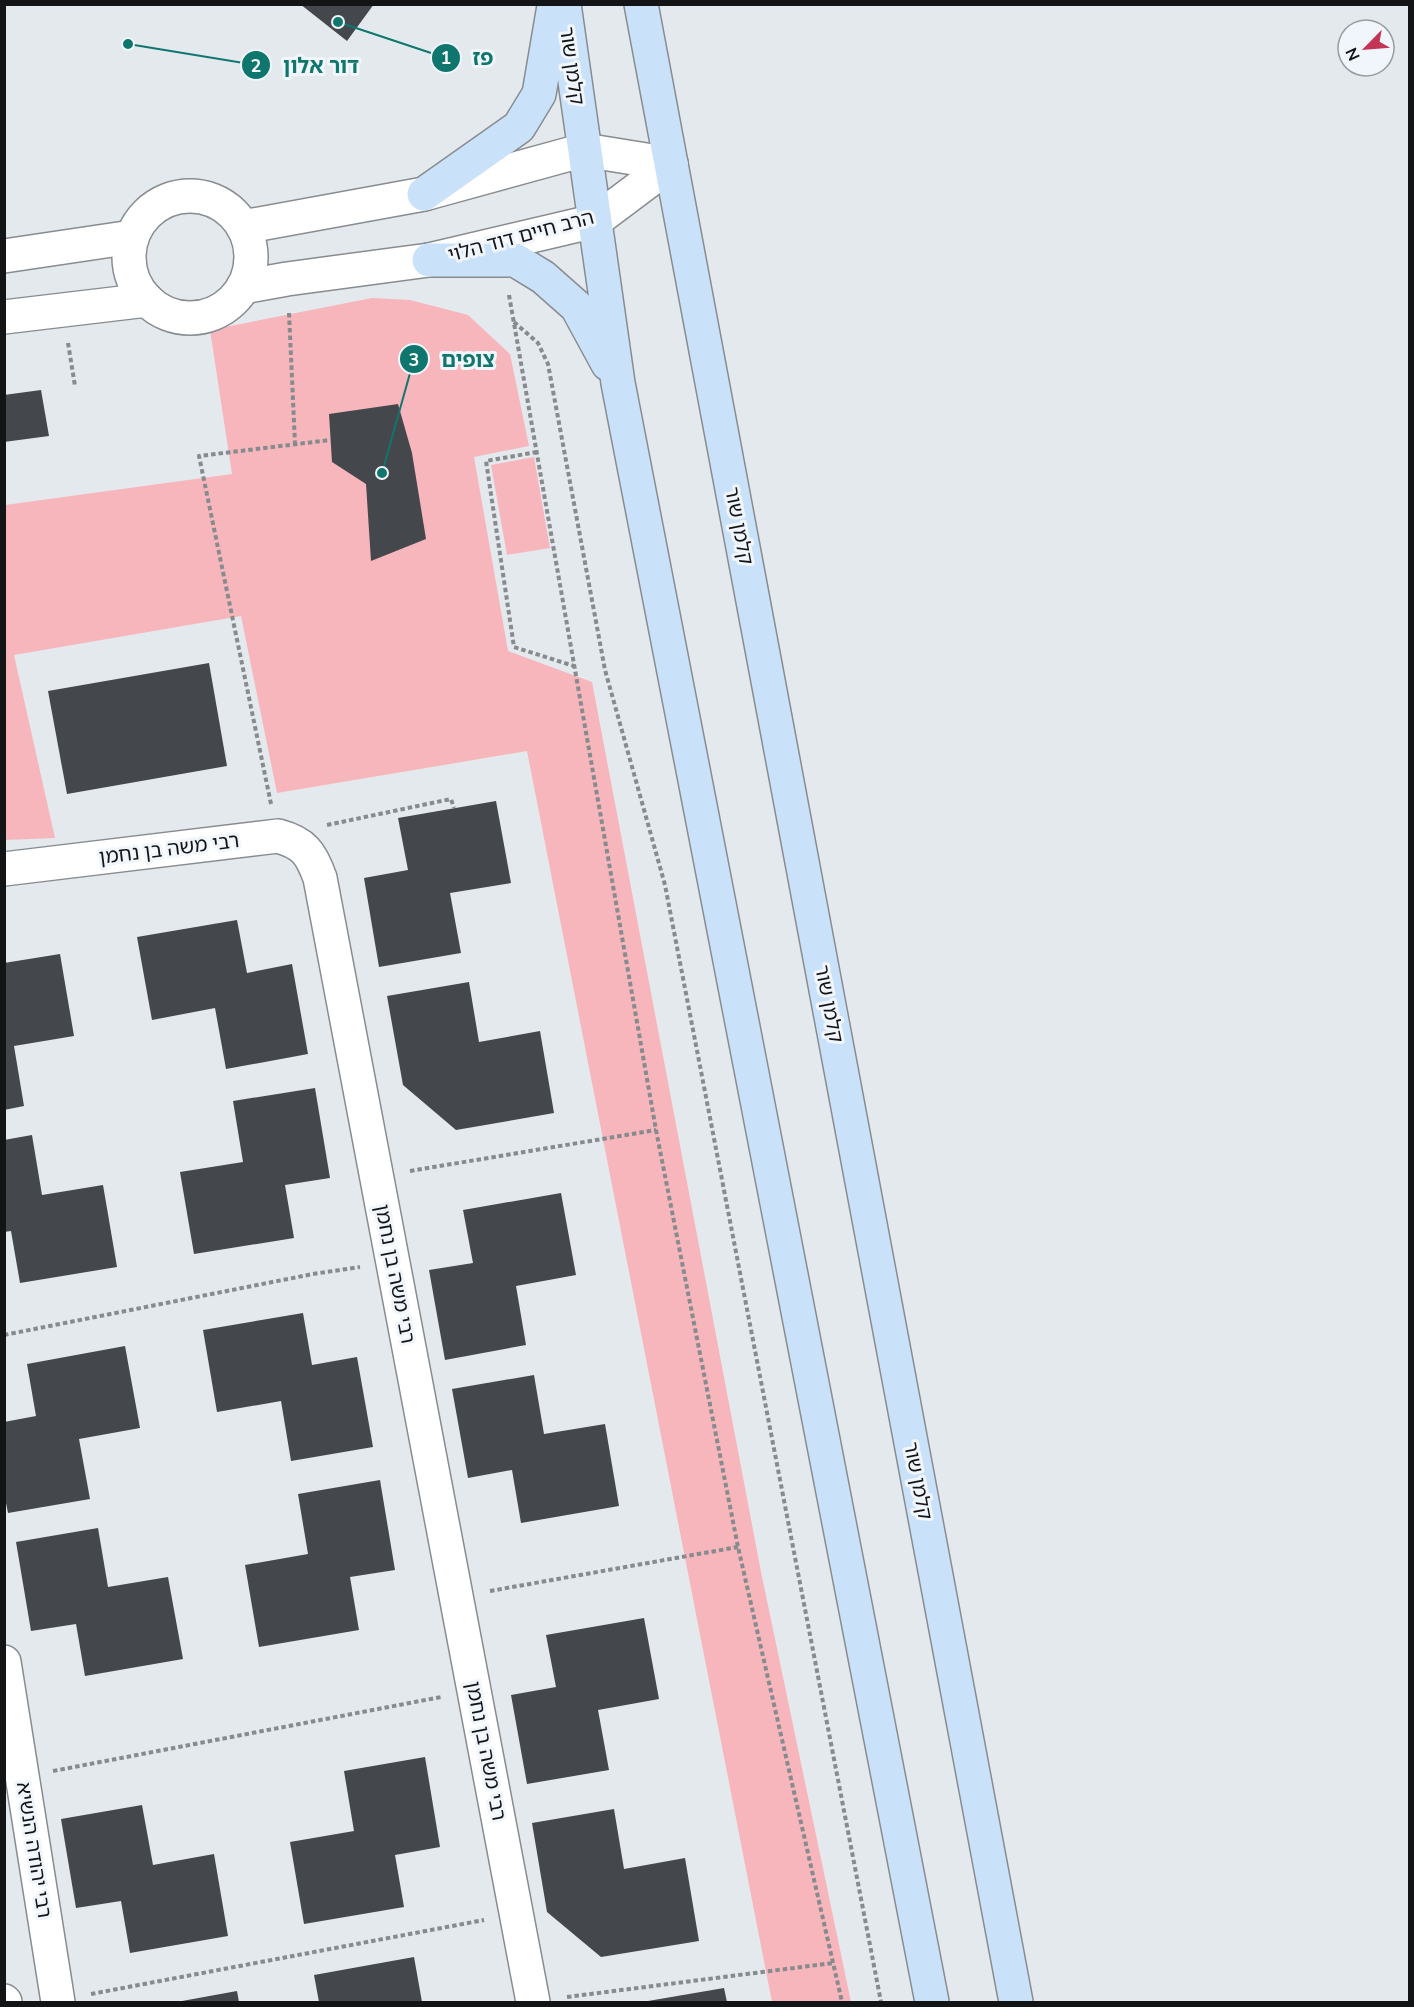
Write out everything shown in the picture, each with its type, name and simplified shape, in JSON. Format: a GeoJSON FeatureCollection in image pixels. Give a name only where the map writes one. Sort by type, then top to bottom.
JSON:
{"type":"FeatureCollection","features":[{"type":"Feature","properties":{"kind":"main road"},"geometry":{"type":"LineString","coordinates":[[424,194],[519,127],[539,94],[554,4]]}},
{"type":"Feature","properties":{"kind":"main road","name":"קלמן שור"},"geometry":{"type":"LineString","coordinates":[[564,4],[618,383],[932,2002]]}},
{"type":"Feature","properties":{"kind":"main road","name":"קלמן שור"},"geometry":{"type":"LineString","coordinates":[[641,4],[1016,2002]]}},
{"type":"Feature","properties":{"kind":"main road"},"geometry":{"type":"LineString","coordinates":[[429,260],[515,260],[543,277],[577,307],[618,383]]}},
{"type":"Feature","properties":{"kind":"street"},"geometry":{"type":"LineString","coordinates":[[243,227],[424,194],[584,150],[671,164]]}},
{"type":"Feature","properties":{"kind":"street","name":"הרב חיים דוד הלוי"},"geometry":{"type":"LineString","coordinates":[[243,287],[429,260],[595,221],[671,164]]}},
{"type":"Feature","properties":{"kind":"street"},"geometry":{"type":"LineString","coordinates":[[181,196],[197,196],[215,201],[231,212],[243,227],[250,246],[250,267],[243,287],[232,301],[217,312],[199,318],[171,315],[158,309],[147,300],[137,287],[131,271],[129,254],[132,237],[140,222],[151,210],[165,201],[181,196]]}},
{"type":"Feature","properties":{"kind":"street"},"geometry":{"type":"LineString","coordinates":[[4,256],[132,237]]}},
{"type":"Feature","properties":{"kind":"street"},"geometry":{"type":"LineString","coordinates":[[4,317],[147,300]]}},
{"type":"Feature","properties":{"kind":"street","name":"רבי משה בן נחמן"},"geometry":{"type":"LineString","coordinates":[[4,869],[278,836],[294,840],[306,849],[315,862],[320,878],[377,1176],[533,2002]]}},
{"type":"Feature","properties":{"kind":"street","name":"רבי יהודה הנשיא"},"geometry":{"type":"LineString","coordinates":[[4,1662],[58,2002]]}},
{"type":"Feature","properties":{"kind":"path"},"geometry":{"type":"LineString","coordinates":[[515,260],[508,285],[656,1130],[738,1547],[842,2002]]}},
{"type":"Feature","properties":{"kind":"path"},"geometry":{"type":"LineString","coordinates":[[287,279],[295,444]]}},
{"type":"Feature","properties":{"kind":"path"},"geometry":{"type":"LineString","coordinates":[[62,309],[75,386]]}},
{"type":"Feature","properties":{"kind":"path"},"geometry":{"type":"LineString","coordinates":[[514,322],[537,343],[548,364],[605,670],[665,885],[881,2002]]}},
{"type":"Feature","properties":{"kind":"path"},"geometry":{"type":"LineString","coordinates":[[278,836],[199,456],[330,440]]}},
{"type":"Feature","properties":{"kind":"path"},"geometry":{"type":"LineString","coordinates":[[537,452],[486,462],[514,647],[574,666]]}},
{"type":"Feature","properties":{"kind":"path"},"geometry":{"type":"LineString","coordinates":[[326,826],[451,799],[454,808]]}},
{"type":"Feature","properties":{"kind":"path"},"geometry":{"type":"LineString","coordinates":[[377,1176],[656,1130]]}},
{"type":"Feature","properties":{"kind":"path"},"geometry":{"type":"LineString","coordinates":[[4,1335],[313,1274],[393,1263]]}},
{"type":"Feature","properties":{"kind":"path"},"geometry":{"type":"LineString","coordinates":[[457,1597],[738,1547]]}},
{"type":"Feature","properties":{"kind":"path"},"geometry":{"type":"LineString","coordinates":[[23,1777],[474,1691]]}},
{"type":"Feature","properties":{"kind":"path"},"geometry":{"type":"LineString","coordinates":[[58,2002],[448,1926]]}},
{"type":"Feature","properties":{"kind":"path"},"geometry":{"type":"LineString","coordinates":[[533,2002],[833,1963]]}},
{"type":"Feature","properties":{"kind":"shaded area"},"geometry":{"type":"Polygon","coordinates":[[[372,298],[410,300],[468,315],[510,354],[529,446],[474,457],[508,651],[592,682],[761,1572],[851,2002],[772,2002],[527,751],[277,793],[241,616],[14,655],[55,838],[5,840],[5,505],[232,474],[210,330],[372,298]]]}},
{"type":"Feature","properties":{"kind":"shaded area"},"geometry":{"type":"Polygon","coordinates":[[[534,457],[550,548],[507,555],[491,465],[534,457]]]}},
{"type":"Feature","properties":{"kind":"building"},"geometry":{"type":"Polygon","coordinates":[[[300,4],[374,4],[347,41],[300,4]]]}},
{"type":"Feature","properties":{"kind":"building"},"geometry":{"type":"Polygon","coordinates":[[[41,390],[49,436],[4,442],[4,395],[41,390]]]}},
{"type":"Feature","properties":{"kind":"building"},"geometry":{"type":"Polygon","coordinates":[[[398,404],[412,453],[426,539],[371,561],[366,484],[332,462],[329,414],[398,404]]]}},
{"type":"Feature","properties":{"kind":"building"},"geometry":{"type":"Polygon","coordinates":[[[209,663],[227,766],[67,794],[48,691],[209,663]]]}},
{"type":"Feature","properties":{"kind":"building"},"geometry":{"type":"Polygon","coordinates":[[[496,801],[511,883],[450,893],[461,953],[379,967],[364,878],[408,870],[398,818],[496,801]]]}},
{"type":"Feature","properties":{"kind":"building"},"geometry":{"type":"Polygon","coordinates":[[[237,920],[247,973],[292,964],[308,1054],[226,1069],[215,1008],[152,1020],[137,937],[237,920]]]}},
{"type":"Feature","properties":{"kind":"building"},"geometry":{"type":"Polygon","coordinates":[[[60,954],[74,1036],[14,1046],[24,1106],[4,1110],[4,963],[60,954]]]}},
{"type":"Feature","properties":{"kind":"building"},"geometry":{"type":"Polygon","coordinates":[[[469,982],[479,1042],[540,1031],[554,1113],[456,1130],[403,1085],[387,996],[469,982]]]}},
{"type":"Feature","properties":{"kind":"building"},"geometry":{"type":"Polygon","coordinates":[[[315,1088],[330,1178],[285,1185],[294,1238],[194,1254],[180,1172],[243,1162],[233,1101],[315,1088]]]}},
{"type":"Feature","properties":{"kind":"building"},"geometry":{"type":"Polygon","coordinates":[[[32,1135],[42,1195],[103,1185],[117,1267],[20,1283],[11,1231],[4,1232],[4,1140],[32,1135]]]}},
{"type":"Feature","properties":{"kind":"building"},"geometry":{"type":"Polygon","coordinates":[[[561,1193],[576,1275],[516,1286],[526,1345],[445,1360],[429,1270],[473,1263],[463,1210],[561,1193]]]}},
{"type":"Feature","properties":{"kind":"building"},"geometry":{"type":"Polygon","coordinates":[[[303,1313],[312,1365],[357,1357],[373,1447],[291,1461],[281,1401],[217,1412],[203,1330],[303,1313]]]}},
{"type":"Feature","properties":{"kind":"building"},"geometry":{"type":"Polygon","coordinates":[[[125,1346],[140,1428],[79,1439],[90,1499],[8,1513],[4,1493],[4,1422],[36,1416],[27,1364],[125,1346]]]}},
{"type":"Feature","properties":{"kind":"building"},"geometry":{"type":"Polygon","coordinates":[[[534,1375],[544,1434],[605,1424],[619,1506],[521,1523],[512,1470],[468,1478],[452,1389],[534,1375]]]}},
{"type":"Feature","properties":{"kind":"building"},"geometry":{"type":"Polygon","coordinates":[[[380,1480],[395,1570],[350,1577],[359,1630],[259,1647],[245,1565],[308,1554],[298,1494],[380,1480]]]}},
{"type":"Feature","properties":{"kind":"building"},"geometry":{"type":"Polygon","coordinates":[[[98,1528],[108,1587],[168,1577],[183,1659],[85,1676],[76,1624],[31,1631],[16,1542],[98,1528]]]}},
{"type":"Feature","properties":{"kind":"building"},"geometry":{"type":"Polygon","coordinates":[[[644,1618],[659,1699],[598,1710],[609,1770],[527,1784],[511,1695],[556,1687],[546,1635],[644,1618]]]}},
{"type":"Feature","properties":{"kind":"building"},"geometry":{"type":"Polygon","coordinates":[[[425,1757],[440,1847],[395,1855],[404,1907],[304,1924],[290,1842],[354,1831],[344,1771],[425,1757]]]}},
{"type":"Feature","properties":{"kind":"building"},"geometry":{"type":"Polygon","coordinates":[[[142,1805],[153,1865],[214,1854],[228,1936],[130,1953],[121,1901],[76,1908],[61,1819],[142,1805]]]}},
{"type":"Feature","properties":{"kind":"building"},"geometry":{"type":"Polygon","coordinates":[[[614,1809],[624,1869],[685,1858],[699,1941],[601,1957],[547,1912],[532,1823],[614,1809]]]}},
{"type":"Feature","properties":{"kind":"building"},"geometry":{"type":"Polygon","coordinates":[[[414,1957],[422,2002],[319,2002],[314,1975],[414,1957]]]}},
{"type":"Feature","properties":{"kind":"building"},"geometry":{"type":"Polygon","coordinates":[[[724,1988],[727,2002],[648,2001],[724,1988]]]}},
{"type":"Feature","properties":{"kind":"building"},"geometry":{"type":"Polygon","coordinates":[[[237,1991],[239,2002],[182,2002],[182,2001],[237,1991]]]}},
{"type":"Feature","properties":{"kind":"place","name":"פז"},"geometry":{"type":"Point","coordinates":[338,22]}},
{"type":"Feature","properties":{"kind":"place","name":"דור אלון"},"geometry":{"type":"Point","coordinates":[128,44]}},
{"type":"Feature","properties":{"kind":"place","name":"צופים"},"geometry":{"type":"Point","coordinates":[382,473]}}]}
